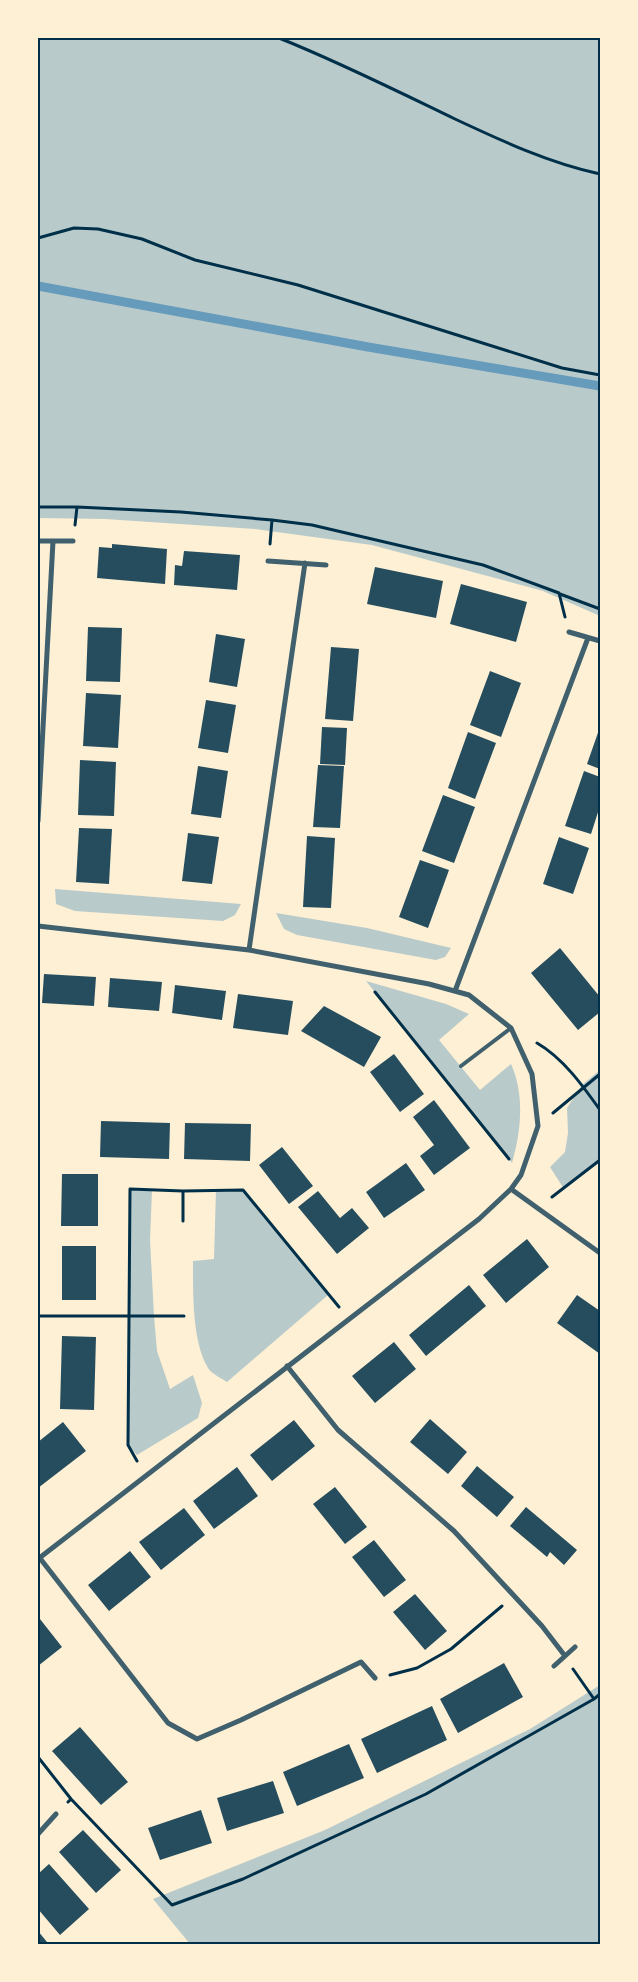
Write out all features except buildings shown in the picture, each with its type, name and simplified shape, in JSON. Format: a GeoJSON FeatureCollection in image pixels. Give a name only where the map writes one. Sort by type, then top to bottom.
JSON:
{"type":"FeatureCollection","features":[{"type":"Feature","properties":{"kind":"street"},"geometry":{"type":"LineString","coordinates":[[38,541],[72,541]]}},
{"type":"Feature","properties":{"kind":"street"},"geometry":{"type":"LineString","coordinates":[[38,821],[52,541]]}},
{"type":"Feature","properties":{"kind":"street"},"geometry":{"type":"LineString","coordinates":[[268,561],[326,565]]}},
{"type":"Feature","properties":{"kind":"street"},"geometry":{"type":"LineString","coordinates":[[249,950],[305,563]]}},
{"type":"Feature","properties":{"kind":"street"},"geometry":{"type":"LineString","coordinates":[[569,632],[600,641]]}},
{"type":"Feature","properties":{"kind":"street"},"geometry":{"type":"LineString","coordinates":[[455,991],[588,638]]}},
{"type":"Feature","properties":{"kind":"street"},"geometry":{"type":"LineString","coordinates":[[38,926],[249,950],[429,984],[469,995],[510,1028],[532,1074],[538,1126],[521,1175],[511,1189],[479,1219],[38,1558],[168,1723],[198,1739],[361,1662],[374,1678]]}},
{"type":"Feature","properties":{"kind":"street"},"geometry":{"type":"LineString","coordinates":[[511,1189],[600,1253]]}},
{"type":"Feature","properties":{"kind":"street"},"geometry":{"type":"LineString","coordinates":[[287,1366],[338,1430],[454,1531],[542,1626],[565,1656]]}},
{"type":"Feature","properties":{"kind":"street"},"geometry":{"type":"LineString","coordinates":[[554,1666],[575,1647]]}},
{"type":"Feature","properties":{"kind":"street"},"geometry":{"type":"LineString","coordinates":[[38,1833],[56,1814]]}},
{"type":"Feature","properties":{"kind":"lane"},"geometry":{"type":"LineString","coordinates":[[461,1066],[510,1028]]}},
{"type":"Feature","properties":{"kind":"path"},"geometry":{"type":"LineString","coordinates":[[279,38],[334,60],[515,147],[579,169],[600,174]]}},
{"type":"Feature","properties":{"kind":"path"},"geometry":{"type":"LineString","coordinates":[[38,238],[74,228],[98,229],[142,239],[195,260],[298,285],[562,368],[600,375]]}},
{"type":"Feature","properties":{"kind":"path"},"geometry":{"type":"LineString","coordinates":[[38,507],[181,512],[312,525],[483,565],[600,609]]}},
{"type":"Feature","properties":{"kind":"path"},"geometry":{"type":"LineString","coordinates":[[72,541],[77,507]]}},
{"type":"Feature","properties":{"kind":"path"},"geometry":{"type":"LineString","coordinates":[[268,561],[272,520]]}},
{"type":"Feature","properties":{"kind":"path"},"geometry":{"type":"LineString","coordinates":[[559,594],[569,632]]}},
{"type":"Feature","properties":{"kind":"path"},"geometry":{"type":"LineString","coordinates":[[357,970],[521,1175]]}},
{"type":"Feature","properties":{"kind":"path"},"geometry":{"type":"LineString","coordinates":[[510,1028],[548,1050],[584,1088],[600,1110]]}},
{"type":"Feature","properties":{"kind":"path"},"geometry":{"type":"LineString","coordinates":[[538,1126],[600,1074]]}},
{"type":"Feature","properties":{"kind":"path"},"geometry":{"type":"LineString","coordinates":[[538,1208],[600,1160]]}},
{"type":"Feature","properties":{"kind":"path"},"geometry":{"type":"LineString","coordinates":[[146,1475],[128,1445],[130,1190],[243,1190],[348,1319]]}},
{"type":"Feature","properties":{"kind":"path"},"geometry":{"type":"LineString","coordinates":[[183,1191],[183,1221]]}},
{"type":"Feature","properties":{"kind":"path"},"geometry":{"type":"LineString","coordinates":[[38,1316],[184,1316]]}},
{"type":"Feature","properties":{"kind":"path"},"geometry":{"type":"LineString","coordinates":[[374,1678],[417,1668],[451,1649],[514,1596]]}},
{"type":"Feature","properties":{"kind":"path"},"geometry":{"type":"LineString","coordinates":[[565,1656],[594,1699]]}},
{"type":"Feature","properties":{"kind":"path"},"geometry":{"type":"LineString","coordinates":[[38,1757],[71,1799],[172,1905],[242,1879],[426,1794],[600,1694]]}},
{"type":"Feature","properties":{"kind":"path"},"geometry":{"type":"LineString","coordinates":[[56,1814],[71,1799]]}},
{"type":"Feature","properties":{"kind":"shaded area"},"geometry":{"type":"Polygon","coordinates":[[[38,38],[110,38],[128,40],[131,38],[600,38],[600,616],[543,591],[372,545],[255,529],[105,519],[38,518],[38,38]]]}},
{"type":"Feature","properties":{"kind":"shaded area"},"geometry":{"type":"Polygon","coordinates":[[[55,889],[241,904],[235,915],[223,921],[75,911],[56,904],[55,889]]]}},
{"type":"Feature","properties":{"kind":"shaded area"},"geometry":{"type":"Polygon","coordinates":[[[276,913],[367,928],[451,948],[445,957],[436,960],[297,935],[284,929],[276,913]]]}},
{"type":"Feature","properties":{"kind":"shaded area"},"geometry":{"type":"Polygon","coordinates":[[[366,981],[446,1004],[469,1014],[439,1040],[480,1090],[511,1064],[520,1101],[518,1138],[512,1163],[366,981]]]}},
{"type":"Feature","properties":{"kind":"shaded area"},"geometry":{"type":"Polygon","coordinates":[[[600,1070],[600,1160],[564,1189],[550,1167],[565,1152],[568,1133],[567,1108],[582,1085],[600,1070]]]}},
{"type":"Feature","properties":{"kind":"shaded area"},"geometry":{"type":"Polygon","coordinates":[[[130,1189],[152,1190],[150,1240],[157,1351],[170,1389],[193,1375],[202,1403],[198,1418],[137,1455],[128,1445],[130,1189]]]}},
{"type":"Feature","properties":{"kind":"shaded area"},"geometry":{"type":"Polygon","coordinates":[[[216,1189],[243,1190],[328,1295],[227,1382],[208,1368],[203,1357],[196,1330],[194,1301],[193,1261],[214,1259],[216,1189]]]}},
{"type":"Feature","properties":{"kind":"shaded area"},"geometry":{"type":"Polygon","coordinates":[[[600,1685],[600,1944],[190,1944],[153,1899],[325,1830],[530,1729],[600,1685]]]}},
{"type":"Feature","properties":{"kind":"waterway"},"geometry":{"type":"LineString","coordinates":[[38,286],[368,347],[600,386]]}}]}
